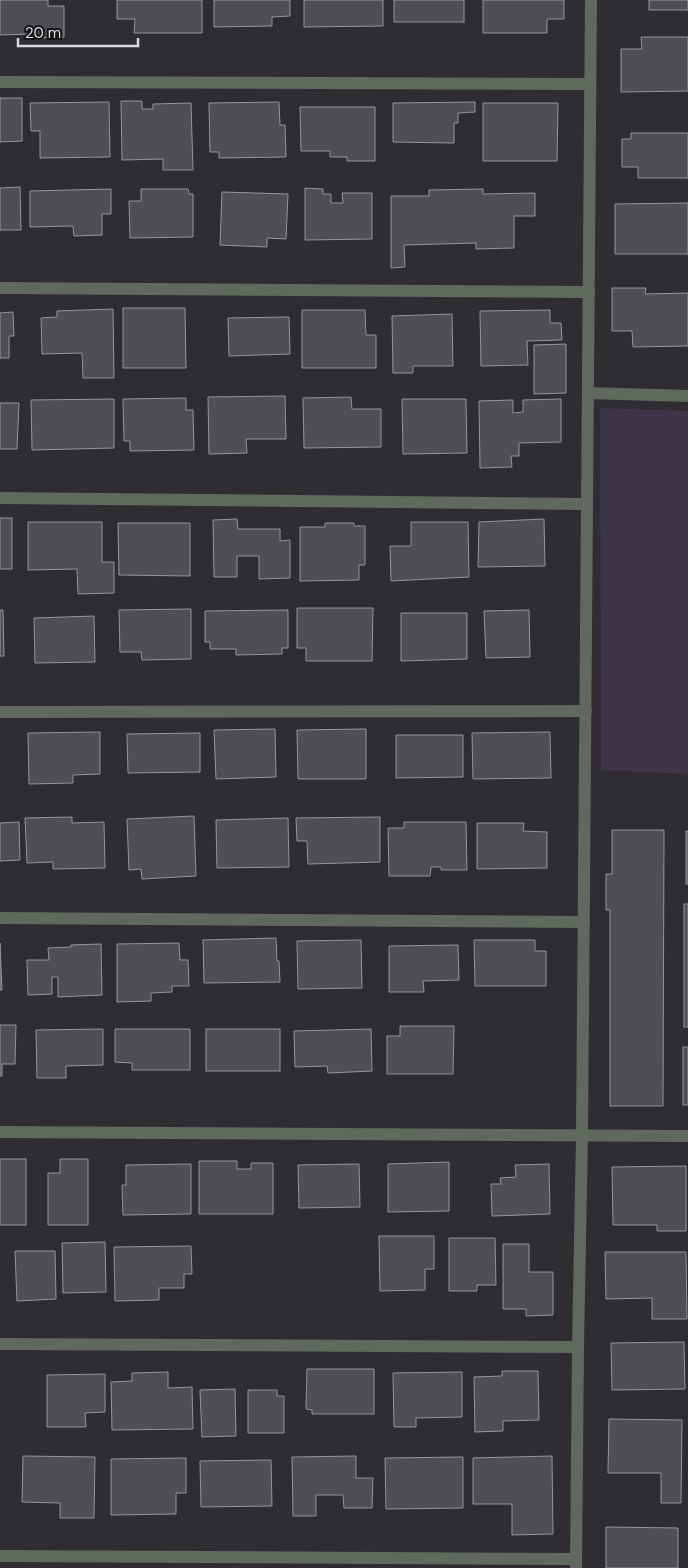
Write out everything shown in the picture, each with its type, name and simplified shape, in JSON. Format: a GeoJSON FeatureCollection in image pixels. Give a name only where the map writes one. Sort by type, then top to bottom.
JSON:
{"type":"FeatureCollection","features":[{"type":"Feature","properties":{"kind":"street"},"geometry":{"type":"LineString","coordinates":[[0,1556],[576,1564],[582,1135],[591,0]]}},
{"type":"Feature","properties":{"kind":"street"},"geometry":{"type":"LineString","coordinates":[[0,82],[590,84]]}},
{"type":"Feature","properties":{"kind":"street"},"geometry":{"type":"LineString","coordinates":[[0,288],[589,292]]}},
{"type":"Feature","properties":{"kind":"street"},"geometry":{"type":"LineString","coordinates":[[588,393],[688,396]]}},
{"type":"Feature","properties":{"kind":"street"},"geometry":{"type":"LineString","coordinates":[[0,498],[587,504]]}},
{"type":"Feature","properties":{"kind":"street"},"geometry":{"type":"LineString","coordinates":[[0,712],[586,711]]}},
{"type":"Feature","properties":{"kind":"street"},"geometry":{"type":"LineString","coordinates":[[0,918],[584,922]]}},
{"type":"Feature","properties":{"kind":"street"},"geometry":{"type":"LineString","coordinates":[[0,1132],[688,1136]]}},
{"type":"Feature","properties":{"kind":"street"},"geometry":{"type":"LineString","coordinates":[[0,1344],[578,1347]]}},
{"type":"Feature","properties":{"kind":"shaded area"},"geometry":{"type":"Polygon","coordinates":[[[600,408],[688,411],[688,774],[601,770],[600,408]]]}},
{"type":"Feature","properties":{"kind":"building"},"geometry":{"type":"Polygon","coordinates":[[[0,0],[48,0],[48,6],[64,6],[64,37],[33,38],[32,34],[0,35],[0,0]]]}},
{"type":"Feature","properties":{"kind":"building"},"geometry":{"type":"Polygon","coordinates":[[[117,0],[202,0],[202,33],[134,33],[135,19],[117,19],[117,0]]]}},
{"type":"Feature","properties":{"kind":"building"},"geometry":{"type":"Polygon","coordinates":[[[214,0],[290,0],[290,16],[272,17],[272,26],[214,27],[214,0]]]}},
{"type":"Feature","properties":{"kind":"building"},"geometry":{"type":"Polygon","coordinates":[[[304,0],[383,0],[383,26],[304,27],[304,0]]]}},
{"type":"Feature","properties":{"kind":"building"},"geometry":{"type":"Polygon","coordinates":[[[394,0],[464,0],[464,22],[394,22],[394,0]]]}},
{"type":"Feature","properties":{"kind":"building"},"geometry":{"type":"Polygon","coordinates":[[[483,0],[564,0],[564,19],[547,19],[547,33],[483,33],[483,0]]]}},
{"type":"Feature","properties":{"kind":"building"},"geometry":{"type":"Polygon","coordinates":[[[649,0],[688,0],[688,10],[649,10],[649,0]]]}},
{"type":"Feature","properties":{"kind":"building"},"geometry":{"type":"Polygon","coordinates":[[[641,37],[688,37],[688,91],[621,92],[621,49],[642,49],[641,37]]]}},
{"type":"Feature","properties":{"kind":"building"},"geometry":{"type":"Polygon","coordinates":[[[0,98],[22,98],[22,141],[0,142],[0,98]]]}},
{"type":"Feature","properties":{"kind":"building"},"geometry":{"type":"Polygon","coordinates":[[[121,101],[142,101],[142,109],[153,109],[153,104],[191,103],[193,170],[163,170],[163,159],[122,160],[121,101]]]}},
{"type":"Feature","properties":{"kind":"building"},"geometry":{"type":"Polygon","coordinates":[[[109,102],[110,157],[40,158],[40,131],[31,131],[30,103],[109,102]]]}},
{"type":"Feature","properties":{"kind":"building"},"geometry":{"type":"Polygon","coordinates":[[[279,102],[280,125],[285,125],[286,157],[219,158],[219,152],[210,152],[209,103],[279,102]]]}},
{"type":"Feature","properties":{"kind":"building"},"geometry":{"type":"Polygon","coordinates":[[[475,102],[475,112],[458,113],[458,123],[454,123],[454,143],[393,142],[393,103],[475,102]]]}},
{"type":"Feature","properties":{"kind":"building"},"geometry":{"type":"Polygon","coordinates":[[[483,103],[558,103],[557,161],[483,161],[483,103]]]}},
{"type":"Feature","properties":{"kind":"building"},"geometry":{"type":"Polygon","coordinates":[[[300,107],[375,107],[375,161],[347,161],[347,157],[330,157],[330,151],[301,151],[300,107]]]}},
{"type":"Feature","properties":{"kind":"building"},"geometry":{"type":"Polygon","coordinates":[[[631,133],[688,133],[688,178],[638,178],[638,167],[622,167],[622,139],[631,139],[631,133]]]}},
{"type":"Feature","properties":{"kind":"building"},"geometry":{"type":"Polygon","coordinates":[[[20,187],[21,230],[0,230],[0,188],[20,187]]]}},
{"type":"Feature","properties":{"kind":"building"},"geometry":{"type":"Polygon","coordinates":[[[305,188],[323,189],[323,194],[331,194],[331,203],[343,203],[342,193],[372,193],[372,239],[305,240],[305,188]]]}},
{"type":"Feature","properties":{"kind":"building"},"geometry":{"type":"Polygon","coordinates":[[[111,189],[111,214],[102,214],[102,235],[74,236],[73,226],[30,227],[30,191],[111,189]]]}},
{"type":"Feature","properties":{"kind":"building"},"geometry":{"type":"Polygon","coordinates":[[[141,189],[188,189],[189,194],[193,194],[193,237],[130,238],[129,201],[141,201],[141,189]]]}},
{"type":"Feature","properties":{"kind":"building"},"geometry":{"type":"Polygon","coordinates":[[[483,189],[483,194],[535,193],[535,216],[514,216],[514,248],[476,249],[476,243],[404,245],[405,267],[391,268],[391,196],[429,196],[429,190],[483,189]]]}},
{"type":"Feature","properties":{"kind":"building"},"geometry":{"type":"Polygon","coordinates":[[[222,192],[288,194],[286,239],[267,238],[267,247],[220,245],[222,192]]]}},
{"type":"Feature","properties":{"kind":"building"},"geometry":{"type":"Polygon","coordinates":[[[688,203],[688,254],[615,254],[615,204],[688,203]]]}},
{"type":"Feature","properties":{"kind":"building"},"geometry":{"type":"Polygon","coordinates":[[[612,288],[646,288],[645,294],[688,293],[688,346],[633,347],[632,331],[612,331],[612,288]]]}},
{"type":"Feature","properties":{"kind":"building"},"geometry":{"type":"Polygon","coordinates":[[[123,308],[185,308],[186,368],[123,368],[123,308]]]}},
{"type":"Feature","properties":{"kind":"building"},"geometry":{"type":"Polygon","coordinates":[[[113,309],[114,378],[83,378],[82,353],[42,354],[41,318],[57,317],[57,311],[113,309]]]}},
{"type":"Feature","properties":{"kind":"building"},"geometry":{"type":"Polygon","coordinates":[[[302,310],[365,310],[366,335],[376,335],[376,368],[302,368],[302,310]]]}},
{"type":"Feature","properties":{"kind":"building"},"geometry":{"type":"Polygon","coordinates":[[[550,310],[550,323],[561,323],[562,340],[527,341],[528,365],[481,366],[480,311],[550,310]]]}},
{"type":"Feature","properties":{"kind":"building"},"geometry":{"type":"Polygon","coordinates":[[[13,312],[14,336],[9,336],[9,358],[0,358],[0,313],[13,312]]]}},
{"type":"Feature","properties":{"kind":"building"},"geometry":{"type":"Polygon","coordinates":[[[452,314],[453,366],[413,366],[413,373],[393,373],[392,316],[452,314]]]}},
{"type":"Feature","properties":{"kind":"building"},"geometry":{"type":"Polygon","coordinates":[[[289,317],[290,354],[229,356],[228,318],[289,317]]]}},
{"type":"Feature","properties":{"kind":"building"},"geometry":{"type":"Polygon","coordinates":[[[566,344],[566,393],[534,394],[534,345],[566,344]]]}},
{"type":"Feature","properties":{"kind":"building"},"geometry":{"type":"Polygon","coordinates":[[[285,396],[286,439],[246,439],[247,453],[209,454],[208,397],[285,396]]]}},
{"type":"Feature","properties":{"kind":"building"},"geometry":{"type":"Polygon","coordinates":[[[351,397],[352,409],[381,409],[381,447],[304,448],[303,398],[351,397]]]}},
{"type":"Feature","properties":{"kind":"building"},"geometry":{"type":"Polygon","coordinates":[[[186,398],[186,410],[193,410],[194,450],[130,451],[130,441],[124,441],[123,399],[186,398]]]}},
{"type":"Feature","properties":{"kind":"building"},"geometry":{"type":"Polygon","coordinates":[[[114,399],[114,448],[32,450],[31,400],[114,399]]]}},
{"type":"Feature","properties":{"kind":"building"},"geometry":{"type":"Polygon","coordinates":[[[402,399],[466,399],[467,453],[403,454],[402,399]]]}},
{"type":"Feature","properties":{"kind":"building"},"geometry":{"type":"Polygon","coordinates":[[[561,399],[561,442],[519,443],[519,456],[511,456],[512,467],[480,468],[479,401],[513,400],[513,413],[523,412],[523,400],[561,399]]]}},
{"type":"Feature","properties":{"kind":"building"},"geometry":{"type":"Polygon","coordinates":[[[0,403],[19,403],[17,449],[0,449],[0,403]]]}},
{"type":"Feature","properties":{"kind":"building"},"geometry":{"type":"Polygon","coordinates":[[[0,518],[12,518],[12,569],[0,569],[0,518]]]}},
{"type":"Feature","properties":{"kind":"building"},"geometry":{"type":"Polygon","coordinates":[[[237,519],[238,529],[280,529],[280,541],[290,540],[290,578],[259,579],[259,556],[237,556],[237,577],[214,577],[213,520],[237,519]]]}},
{"type":"Feature","properties":{"kind":"building"},"geometry":{"type":"Polygon","coordinates":[[[544,519],[545,566],[478,567],[479,522],[544,519]]]}},
{"type":"Feature","properties":{"kind":"building"},"geometry":{"type":"Polygon","coordinates":[[[28,522],[102,522],[102,562],[114,562],[114,593],[78,594],[77,569],[28,570],[28,522]]]}},
{"type":"Feature","properties":{"kind":"building"},"geometry":{"type":"Polygon","coordinates":[[[411,522],[468,522],[469,577],[391,581],[390,546],[411,546],[411,522]]]}},
{"type":"Feature","properties":{"kind":"building"},"geometry":{"type":"Polygon","coordinates":[[[118,523],[190,523],[190,576],[119,575],[118,523]]]}},
{"type":"Feature","properties":{"kind":"building"},"geometry":{"type":"Polygon","coordinates":[[[325,523],[354,523],[354,526],[365,526],[365,565],[359,565],[359,580],[300,581],[300,527],[325,527],[325,523]]]}},
{"type":"Feature","properties":{"kind":"building"},"geometry":{"type":"Polygon","coordinates":[[[297,608],[373,608],[372,661],[306,661],[306,648],[297,648],[297,608]]]}},
{"type":"Feature","properties":{"kind":"building"},"geometry":{"type":"Polygon","coordinates":[[[191,609],[191,659],[142,660],[141,652],[120,652],[119,610],[191,609]]]}},
{"type":"Feature","properties":{"kind":"building"},"geometry":{"type":"Polygon","coordinates":[[[0,610],[3,610],[4,656],[0,656],[0,610]]]}},
{"type":"Feature","properties":{"kind":"building"},"geometry":{"type":"Polygon","coordinates":[[[288,610],[288,648],[282,648],[282,654],[236,655],[236,649],[210,649],[210,642],[205,642],[205,611],[288,610]]]}},
{"type":"Feature","properties":{"kind":"building"},"geometry":{"type":"Polygon","coordinates":[[[529,610],[530,657],[486,658],[484,611],[529,610]]]}},
{"type":"Feature","properties":{"kind":"building"},"geometry":{"type":"Polygon","coordinates":[[[401,613],[467,613],[467,659],[401,661],[401,613]]]}},
{"type":"Feature","properties":{"kind":"building"},"geometry":{"type":"Polygon","coordinates":[[[94,616],[95,662],[35,663],[34,618],[94,616]]]}},
{"type":"Feature","properties":{"kind":"building"},"geometry":{"type":"Polygon","coordinates":[[[275,729],[276,777],[216,779],[214,730],[275,729]]]}},
{"type":"Feature","properties":{"kind":"building"},"geometry":{"type":"Polygon","coordinates":[[[366,729],[366,779],[298,779],[297,730],[366,729]]]}},
{"type":"Feature","properties":{"kind":"building"},"geometry":{"type":"Polygon","coordinates":[[[100,732],[100,774],[73,775],[73,783],[29,784],[28,733],[100,732]]]}},
{"type":"Feature","properties":{"kind":"building"},"geometry":{"type":"Polygon","coordinates":[[[550,732],[551,778],[473,779],[472,733],[550,732]]]}},
{"type":"Feature","properties":{"kind":"building"},"geometry":{"type":"Polygon","coordinates":[[[200,733],[200,772],[128,773],[127,734],[200,733]]]}},
{"type":"Feature","properties":{"kind":"building"},"geometry":{"type":"Polygon","coordinates":[[[396,735],[463,735],[463,777],[396,778],[396,735]]]}},
{"type":"Feature","properties":{"kind":"building"},"geometry":{"type":"Polygon","coordinates":[[[194,816],[196,876],[142,879],[141,869],[129,870],[127,819],[194,816]]]}},
{"type":"Feature","properties":{"kind":"building"},"geometry":{"type":"Polygon","coordinates":[[[72,817],[72,823],[104,822],[105,868],[53,869],[53,862],[27,863],[25,818],[72,817]]]}},
{"type":"Feature","properties":{"kind":"building"},"geometry":{"type":"Polygon","coordinates":[[[380,817],[380,862],[308,864],[307,841],[297,841],[296,818],[380,817]]]}},
{"type":"Feature","properties":{"kind":"building"},"geometry":{"type":"Polygon","coordinates":[[[288,818],[289,867],[217,868],[216,820],[288,818]]]}},
{"type":"Feature","properties":{"kind":"building"},"geometry":{"type":"Polygon","coordinates":[[[19,822],[20,860],[0,861],[0,823],[19,822]]]}},
{"type":"Feature","properties":{"kind":"building"},"geometry":{"type":"Polygon","coordinates":[[[404,822],[466,822],[467,870],[441,870],[441,867],[431,867],[430,876],[389,876],[388,828],[404,828],[404,822]]]}},
{"type":"Feature","properties":{"kind":"building"},"geometry":{"type":"Polygon","coordinates":[[[477,823],[524,823],[523,831],[547,832],[547,868],[477,869],[477,823]]]}},
{"type":"Feature","properties":{"kind":"building"},"geometry":{"type":"Polygon","coordinates":[[[612,830],[664,830],[663,1106],[610,1106],[610,910],[606,910],[606,874],[612,874],[612,830]]]}},
{"type":"Feature","properties":{"kind":"building"},"geometry":{"type":"Polygon","coordinates":[[[686,831],[688,831],[688,884],[686,884],[686,831]]]}},
{"type":"Feature","properties":{"kind":"building"},"geometry":{"type":"Polygon","coordinates":[[[684,904],[688,904],[688,1027],[684,1027],[684,904]]]}},
{"type":"Feature","properties":{"kind":"building"},"geometry":{"type":"Polygon","coordinates":[[[276,938],[280,982],[204,983],[203,940],[276,938]]]}},
{"type":"Feature","properties":{"kind":"building"},"geometry":{"type":"Polygon","coordinates":[[[361,940],[362,988],[298,989],[297,941],[361,940]]]}},
{"type":"Feature","properties":{"kind":"building"},"geometry":{"type":"Polygon","coordinates":[[[474,940],[535,940],[535,951],[546,951],[546,986],[475,986],[474,940]]]}},
{"type":"Feature","properties":{"kind":"building"},"geometry":{"type":"Polygon","coordinates":[[[0,943],[2,990],[0,990],[0,943]]]}},
{"type":"Feature","properties":{"kind":"building"},"geometry":{"type":"Polygon","coordinates":[[[179,943],[180,960],[188,960],[189,986],[172,986],[172,992],[151,993],[151,1001],[117,1002],[117,944],[179,943]]]}},
{"type":"Feature","properties":{"kind":"building"},"geometry":{"type":"Polygon","coordinates":[[[101,944],[102,995],[58,997],[58,977],[52,977],[52,994],[28,995],[27,960],[49,960],[48,948],[101,944]]]}},
{"type":"Feature","properties":{"kind":"building"},"geometry":{"type":"Polygon","coordinates":[[[458,945],[459,980],[423,981],[424,992],[389,992],[389,946],[458,945]]]}},
{"type":"Feature","properties":{"kind":"building"},"geometry":{"type":"Polygon","coordinates":[[[0,1025],[16,1025],[15,1064],[2,1064],[2,1076],[0,1076],[0,1025]]]}},
{"type":"Feature","properties":{"kind":"building"},"geometry":{"type":"Polygon","coordinates":[[[400,1026],[454,1026],[453,1074],[387,1074],[387,1036],[400,1036],[400,1026]]]}},
{"type":"Feature","properties":{"kind":"building"},"geometry":{"type":"Polygon","coordinates":[[[103,1029],[103,1065],[66,1066],[66,1078],[37,1078],[36,1030],[103,1029]]]}},
{"type":"Feature","properties":{"kind":"building"},"geometry":{"type":"Polygon","coordinates":[[[115,1029],[190,1029],[190,1070],[132,1070],[132,1063],[115,1062],[115,1029]]]}},
{"type":"Feature","properties":{"kind":"building"},"geometry":{"type":"Polygon","coordinates":[[[206,1029],[280,1029],[280,1071],[206,1071],[206,1029]]]}},
{"type":"Feature","properties":{"kind":"building"},"geometry":{"type":"Polygon","coordinates":[[[371,1029],[372,1071],[328,1073],[327,1066],[295,1067],[294,1031],[371,1029]]]}},
{"type":"Feature","properties":{"kind":"building"},"geometry":{"type":"Polygon","coordinates":[[[683,1047],[688,1047],[688,1105],[683,1105],[683,1047]]]}},
{"type":"Feature","properties":{"kind":"building"},"geometry":{"type":"Polygon","coordinates":[[[0,1159],[26,1159],[26,1225],[0,1225],[0,1159]]]}},
{"type":"Feature","properties":{"kind":"building"},"geometry":{"type":"Polygon","coordinates":[[[60,1159],[88,1159],[88,1225],[48,1225],[48,1173],[60,1173],[60,1159]]]}},
{"type":"Feature","properties":{"kind":"building"},"geometry":{"type":"Polygon","coordinates":[[[199,1161],[237,1161],[237,1169],[251,1169],[251,1163],[273,1163],[273,1214],[199,1214],[199,1161]]]}},
{"type":"Feature","properties":{"kind":"building"},"geometry":{"type":"Polygon","coordinates":[[[449,1162],[449,1211],[388,1212],[388,1164],[449,1162]]]}},
{"type":"Feature","properties":{"kind":"building"},"geometry":{"type":"Polygon","coordinates":[[[191,1164],[191,1214],[123,1215],[122,1185],[126,1185],[126,1165],[191,1164]]]}},
{"type":"Feature","properties":{"kind":"building"},"geometry":{"type":"Polygon","coordinates":[[[359,1164],[360,1207],[299,1208],[298,1165],[359,1164]]]}},
{"type":"Feature","properties":{"kind":"building"},"geometry":{"type":"Polygon","coordinates":[[[549,1164],[550,1214],[492,1216],[491,1184],[501,1184],[500,1178],[516,1177],[515,1165],[549,1164]]]}},
{"type":"Feature","properties":{"kind":"building"},"geometry":{"type":"Polygon","coordinates":[[[686,1166],[686,1231],[657,1231],[657,1225],[613,1225],[612,1167],[686,1166]]]}},
{"type":"Feature","properties":{"kind":"building"},"geometry":{"type":"Polygon","coordinates":[[[379,1236],[434,1236],[434,1269],[425,1269],[425,1290],[380,1291],[379,1236]]]}},
{"type":"Feature","properties":{"kind":"building"},"geometry":{"type":"Polygon","coordinates":[[[449,1238],[495,1238],[496,1285],[477,1285],[477,1291],[449,1291],[449,1238]]]}},
{"type":"Feature","properties":{"kind":"building"},"geometry":{"type":"Polygon","coordinates":[[[105,1242],[106,1292],[63,1293],[62,1243],[105,1242]]]}},
{"type":"Feature","properties":{"kind":"building"},"geometry":{"type":"Polygon","coordinates":[[[503,1244],[529,1244],[529,1272],[553,1272],[553,1315],[526,1316],[526,1309],[503,1309],[503,1244]]]}},
{"type":"Feature","properties":{"kind":"building"},"geometry":{"type":"Polygon","coordinates":[[[191,1246],[192,1274],[184,1274],[184,1288],[159,1288],[159,1300],[115,1301],[114,1247],[191,1246]]]}},
{"type":"Feature","properties":{"kind":"building"},"geometry":{"type":"Polygon","coordinates":[[[15,1251],[55,1251],[56,1299],[17,1301],[15,1251]]]}},
{"type":"Feature","properties":{"kind":"building"},"geometry":{"type":"Polygon","coordinates":[[[605,1252],[686,1252],[687,1319],[652,1319],[652,1298],[606,1299],[605,1252]]]}},
{"type":"Feature","properties":{"kind":"building"},"geometry":{"type":"Polygon","coordinates":[[[684,1342],[685,1389],[612,1390],[611,1343],[684,1342]]]}},
{"type":"Feature","properties":{"kind":"building"},"geometry":{"type":"Polygon","coordinates":[[[307,1369],[374,1369],[374,1414],[312,1414],[312,1410],[306,1409],[307,1369]]]}},
{"type":"Feature","properties":{"kind":"building"},"geometry":{"type":"Polygon","coordinates":[[[502,1371],[538,1371],[539,1420],[503,1421],[503,1431],[475,1432],[474,1377],[502,1376],[502,1371]]]}},
{"type":"Feature","properties":{"kind":"building"},"geometry":{"type":"Polygon","coordinates":[[[168,1372],[168,1388],[192,1387],[193,1429],[112,1430],[111,1382],[132,1381],[132,1373],[168,1372]]]}},
{"type":"Feature","properties":{"kind":"building"},"geometry":{"type":"Polygon","coordinates":[[[462,1372],[462,1417],[416,1418],[416,1427],[394,1427],[393,1373],[462,1372]]]}},
{"type":"Feature","properties":{"kind":"building"},"geometry":{"type":"Polygon","coordinates":[[[105,1374],[105,1412],[85,1413],[86,1427],[47,1427],[47,1375],[105,1374]]]}},
{"type":"Feature","properties":{"kind":"building"},"geometry":{"type":"Polygon","coordinates":[[[235,1389],[236,1436],[202,1437],[200,1390],[235,1389]]]}},
{"type":"Feature","properties":{"kind":"building"},"geometry":{"type":"Polygon","coordinates":[[[248,1390],[277,1390],[277,1396],[284,1396],[284,1433],[248,1433],[248,1390]]]}},
{"type":"Feature","properties":{"kind":"building"},"geometry":{"type":"Polygon","coordinates":[[[609,1419],[682,1420],[681,1503],[661,1503],[661,1473],[608,1473],[609,1419]]]}},
{"type":"Feature","properties":{"kind":"building"},"geometry":{"type":"Polygon","coordinates":[[[23,1456],[95,1457],[94,1518],[60,1518],[60,1503],[22,1502],[23,1456]]]}},
{"type":"Feature","properties":{"kind":"building"},"geometry":{"type":"Polygon","coordinates":[[[356,1456],[356,1478],[373,1478],[372,1508],[344,1508],[343,1495],[316,1495],[316,1516],[293,1516],[292,1457],[356,1456]]]}},
{"type":"Feature","properties":{"kind":"building"},"geometry":{"type":"Polygon","coordinates":[[[552,1456],[553,1534],[512,1535],[512,1504],[473,1504],[473,1458],[552,1456]]]}},
{"type":"Feature","properties":{"kind":"building"},"geometry":{"type":"Polygon","coordinates":[[[463,1457],[463,1508],[386,1509],[385,1458],[463,1457]]]}},
{"type":"Feature","properties":{"kind":"building"},"geometry":{"type":"Polygon","coordinates":[[[186,1458],[186,1493],[176,1493],[176,1514],[111,1515],[111,1459],[186,1458]]]}},
{"type":"Feature","properties":{"kind":"building"},"geometry":{"type":"Polygon","coordinates":[[[271,1460],[272,1506],[201,1507],[200,1461],[271,1460]]]}},
{"type":"Feature","properties":{"kind":"building"},"geometry":{"type":"Polygon","coordinates":[[[606,1527],[678,1528],[678,1568],[606,1568],[606,1527]]]}}]}
